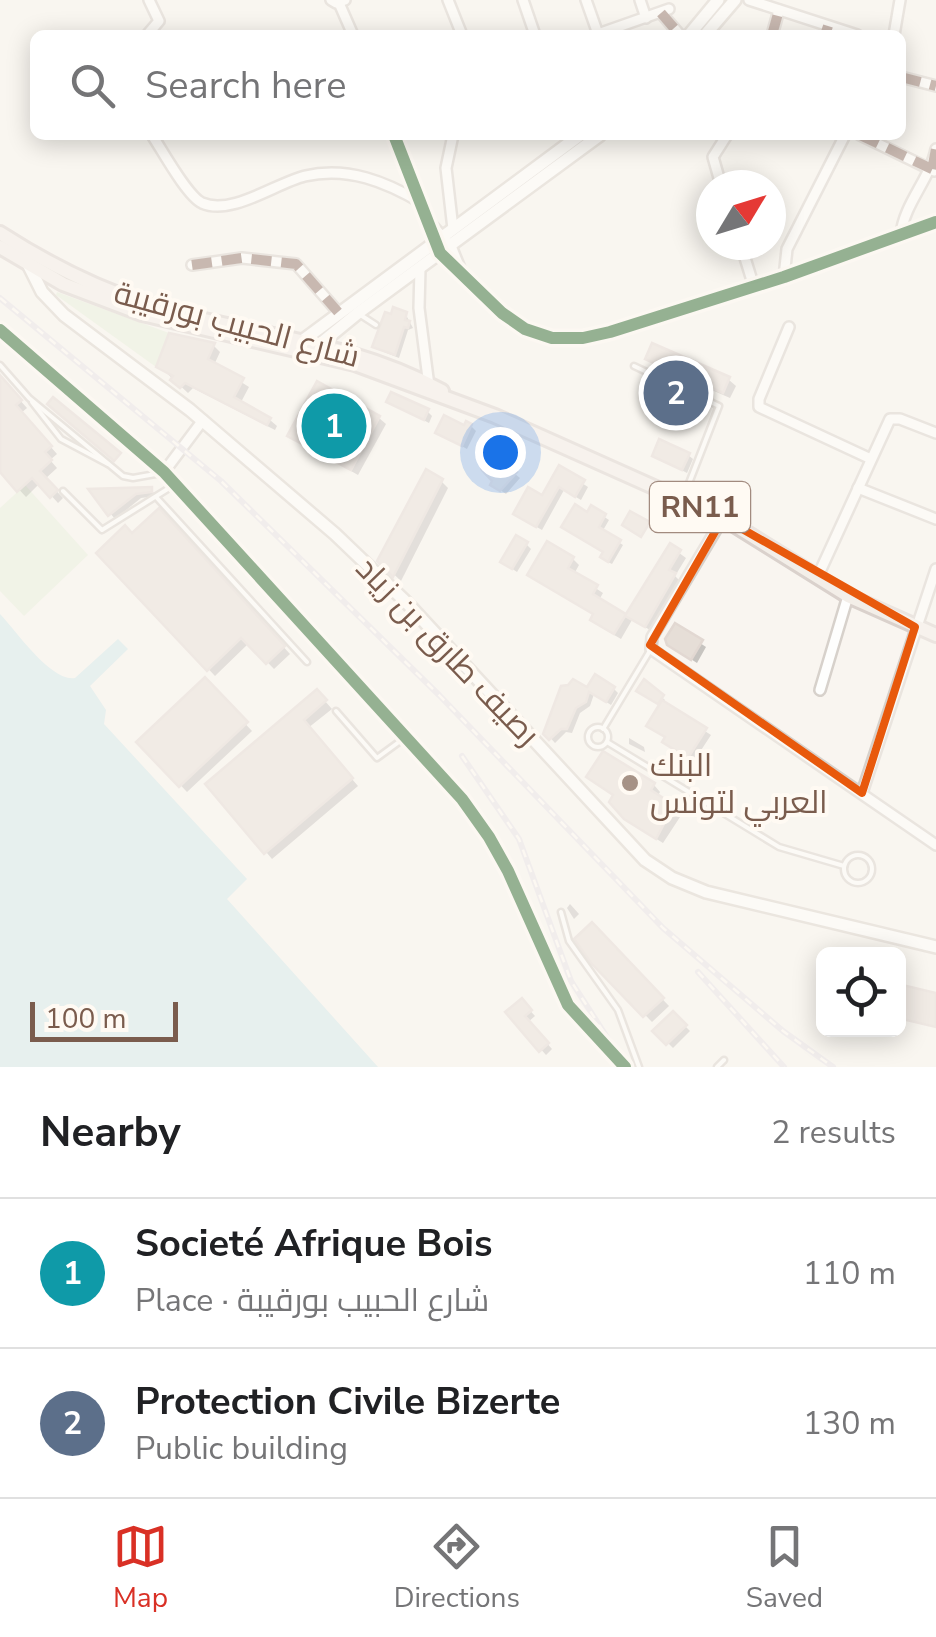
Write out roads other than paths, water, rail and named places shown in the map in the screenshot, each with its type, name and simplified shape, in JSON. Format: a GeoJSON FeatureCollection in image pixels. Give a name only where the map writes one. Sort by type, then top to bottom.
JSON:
{"type":"FeatureCollection","features":[{"type":"Feature","properties":{"kind":"main road"},"geometry":{"type":"LineString","coordinates":[[692,30],[718,0]]}},
{"type":"Feature","properties":{"kind":"main road"},"geometry":{"type":"LineString","coordinates":[[709,30],[735,0]]}},
{"type":"Feature","properties":{"kind":"main road"},"geometry":{"type":"LineString","coordinates":[[316,348],[420,268],[444,241],[570,144]]}},
{"type":"Feature","properties":{"kind":"main road","name":"RN11"},"geometry":{"type":"LineString","coordinates":[[0,233],[22,247]]}},
{"type":"Feature","properties":{"kind":"main road"},"geometry":{"type":"LineString","coordinates":[[299,344],[422,252],[444,241]]}},
{"type":"Feature","properties":{"kind":"main road","name":"RN11"},"geometry":{"type":"LineString","coordinates":[[0,247],[28,266]]}},
{"type":"Feature","properties":{"kind":"main road","name":"رصيف طارق بن زياد"},"geometry":{"type":"LineString","coordinates":[[22,247],[42,292],[64,314],[203,420],[290,493],[388,584],[633,849],[658,870],[706,892],[936,947]]}},
{"type":"Feature","properties":{"kind":"main road","name":"شارع الحبيب بورقيبة"},"geometry":{"type":"LineString","coordinates":[[22,247],[66,273],[144,304],[385,364],[454,400],[723,518],[848,596],[936,635]]}},
{"type":"Feature","properties":{"kind":"main road","name":"شارع الحبيب بورقيبة"},"geometry":{"type":"LineString","coordinates":[[28,266],[142,314],[299,344]]}},
{"type":"Feature","properties":{"kind":"street"},"geometry":{"type":"LineString","coordinates":[[149,0],[159,20],[151,30]]}},
{"type":"Feature","properties":{"kind":"street"},"geometry":{"type":"LineString","coordinates":[[448,0],[460,30]]}},
{"type":"Feature","properties":{"kind":"street"},"geometry":{"type":"LineString","coordinates":[[523,0],[533,30]]}},
{"type":"Feature","properties":{"kind":"street"},"geometry":{"type":"LineString","coordinates":[[586,0],[596,30]]}},
{"type":"Feature","properties":{"kind":"street"},"geometry":{"type":"LineString","coordinates":[[640,0],[646,18]]}},
{"type":"Feature","properties":{"kind":"street"},"geometry":{"type":"LineString","coordinates":[[749,0],[826,30]]}},
{"type":"Feature","properties":{"kind":"street"},"geometry":{"type":"LineString","coordinates":[[895,30],[900,0]]}},
{"type":"Feature","properties":{"kind":"street"},"geometry":{"type":"LineString","coordinates":[[338,1],[351,30]]}},
{"type":"Feature","properties":{"kind":"street"},"geometry":{"type":"LineString","coordinates":[[773,30],[779,10]]}},
{"type":"Feature","properties":{"kind":"street"},"geometry":{"type":"LineString","coordinates":[[609,30],[665,11],[677,30]]}},
{"type":"Feature","properties":{"kind":"street"},"geometry":{"type":"LineString","coordinates":[[906,78],[936,86]]}},
{"type":"Feature","properties":{"kind":"street"},"geometry":{"type":"LineString","coordinates":[[155,140],[196,198],[207,204],[246,200],[301,177],[333,174],[384,182],[424,204]]}},
{"type":"Feature","properties":{"kind":"street"},"geometry":{"type":"LineString","coordinates":[[396,140],[430,223],[462,273],[512,322],[538,334],[567,339],[610,332],[784,277],[936,222]]}},
{"type":"Feature","properties":{"kind":"street"},"geometry":{"type":"LineString","coordinates":[[444,241],[446,168],[451,140]]}},
{"type":"Feature","properties":{"kind":"street"},"geometry":{"type":"LineString","coordinates":[[717,170],[714,157],[724,140]]}},
{"type":"Feature","properties":{"kind":"street"},"geometry":{"type":"LineString","coordinates":[[784,277],[786,249],[842,140]]}},
{"type":"Feature","properties":{"kind":"street"},"geometry":{"type":"LineString","coordinates":[[871,140],[934,170]]}},
{"type":"Feature","properties":{"kind":"street"},"geometry":{"type":"LineString","coordinates":[[902,234],[906,216],[934,170],[936,149]]}},
{"type":"Feature","properties":{"kind":"street"},"geometry":{"type":"LineString","coordinates":[[422,252],[418,308],[430,389]]}},
{"type":"Feature","properties":{"kind":"street"},"geometry":{"type":"LineString","coordinates":[[192,265],[242,258],[296,264],[338,312]]}},
{"type":"Feature","properties":{"kind":"street"},"geometry":{"type":"LineString","coordinates":[[746,260],[754,286]]}},
{"type":"Feature","properties":{"kind":"street"},"geometry":{"type":"LineString","coordinates":[[789,327],[758,399],[760,407],[871,459]]}},
{"type":"Feature","properties":{"kind":"street"},"geometry":{"type":"LineString","coordinates":[[0,330],[164,472],[462,799],[489,837],[560,992],[625,1067]]}},
{"type":"Feature","properties":{"kind":"street"},"geometry":{"type":"LineString","coordinates":[[817,578],[890,419],[936,433]]}},
{"type":"Feature","properties":{"kind":"street"},"geometry":{"type":"LineString","coordinates":[[164,472],[203,420]]}},
{"type":"Feature","properties":{"kind":"street"},"geometry":{"type":"LineString","coordinates":[[858,488],[936,519]]}},
{"type":"Feature","properties":{"kind":"street"},"geometry":{"type":"LineString","coordinates":[[723,518],[652,637],[651,649],[936,845]]}},
{"type":"Feature","properties":{"kind":"street"},"geometry":{"type":"LineString","coordinates":[[862,794],[936,569]]}},
{"type":"Feature","properties":{"kind":"street"},"geometry":{"type":"LineString","coordinates":[[820,690],[848,596]]}},
{"type":"Feature","properties":{"kind":"lane"},"geometry":{"type":"LineString","coordinates":[[358,313],[376,324]]}},
{"type":"Feature","properties":{"kind":"lane"},"geometry":{"type":"LineString","coordinates":[[0,365],[60,438],[112,466]]}},
{"type":"Feature","properties":{"kind":"lane"},"geometry":{"type":"LineString","coordinates":[[634,366],[719,406],[683,499]]}},
{"type":"Feature","properties":{"kind":"lane"},"geometry":{"type":"LineString","coordinates":[[29,398],[127,478],[164,472]]}},
{"type":"Feature","properties":{"kind":"lane"},"geometry":{"type":"LineString","coordinates":[[64,491],[102,530],[175,484]]}},
{"type":"Feature","properties":{"kind":"lane"},"geometry":{"type":"LineString","coordinates":[[157,498],[307,662]]}},
{"type":"Feature","properties":{"kind":"lane"},"geometry":{"type":"LineString","coordinates":[[603,729],[651,649]]}},
{"type":"Feature","properties":{"kind":"lane"},"geometry":{"type":"LineString","coordinates":[[336,711],[377,758],[407,736]]}},
{"type":"Feature","properties":{"kind":"lane"},"geometry":{"type":"LineString","coordinates":[[593,729],[603,729],[608,734],[607,742],[600,747],[589,740],[593,729]]}},
{"type":"Feature","properties":{"kind":"lane"},"geometry":{"type":"LineString","coordinates":[[607,742],[779,847],[844,866]]}},
{"type":"Feature","properties":{"kind":"lane"},"geometry":{"type":"LineString","coordinates":[[860,854],[869,859],[872,872],[868,879],[855,882],[847,878],[844,866],[851,856],[860,854]]}},
{"type":"Feature","properties":{"kind":"lane"},"geometry":{"type":"LineString","coordinates":[[561,912],[569,941],[618,1010],[639,1067]]}},
{"type":"Feature","properties":{"kind":"lane"},"geometry":{"type":"LineString","coordinates":[[717,1067],[724,1060]]}},
{"type":"Feature","properties":{"kind":"water"},"geometry":{"type":"Polygon","coordinates":[[[0,614],[45,664],[66,677],[75,678],[118,639],[128,649],[90,686],[106,710],[104,724],[247,879],[227,899],[378,1067],[0,1067],[0,614]]]}},
{"type":"Feature","properties":{"kind":"railway"},"geometry":{"type":"LineString","coordinates":[[0,298],[221,481],[439,695],[663,928],[783,1031],[833,1067]]}},
{"type":"Feature","properties":{"kind":"railway"},"geometry":{"type":"LineString","coordinates":[[462,756],[519,839],[571,981],[626,1067]]}},
{"type":"Feature","properties":{"kind":"railway"},"geometry":{"type":"LineString","coordinates":[[698,972],[784,1067]]}},
{"type":"Feature","properties":{"kind":"place","name":"Protection Civile Bizerte"},"geometry":{"type":"Point","coordinates":[676,393]}},
{"type":"Feature","properties":{"kind":"place","name":"Societé Afrique Bois"},"geometry":{"type":"Point","coordinates":[334,426]}},
{"type":"Feature","properties":{"kind":"place","name":"البنك العربي لتونس"},"geometry":{"type":"Point","coordinates":[630,783]}}]}
